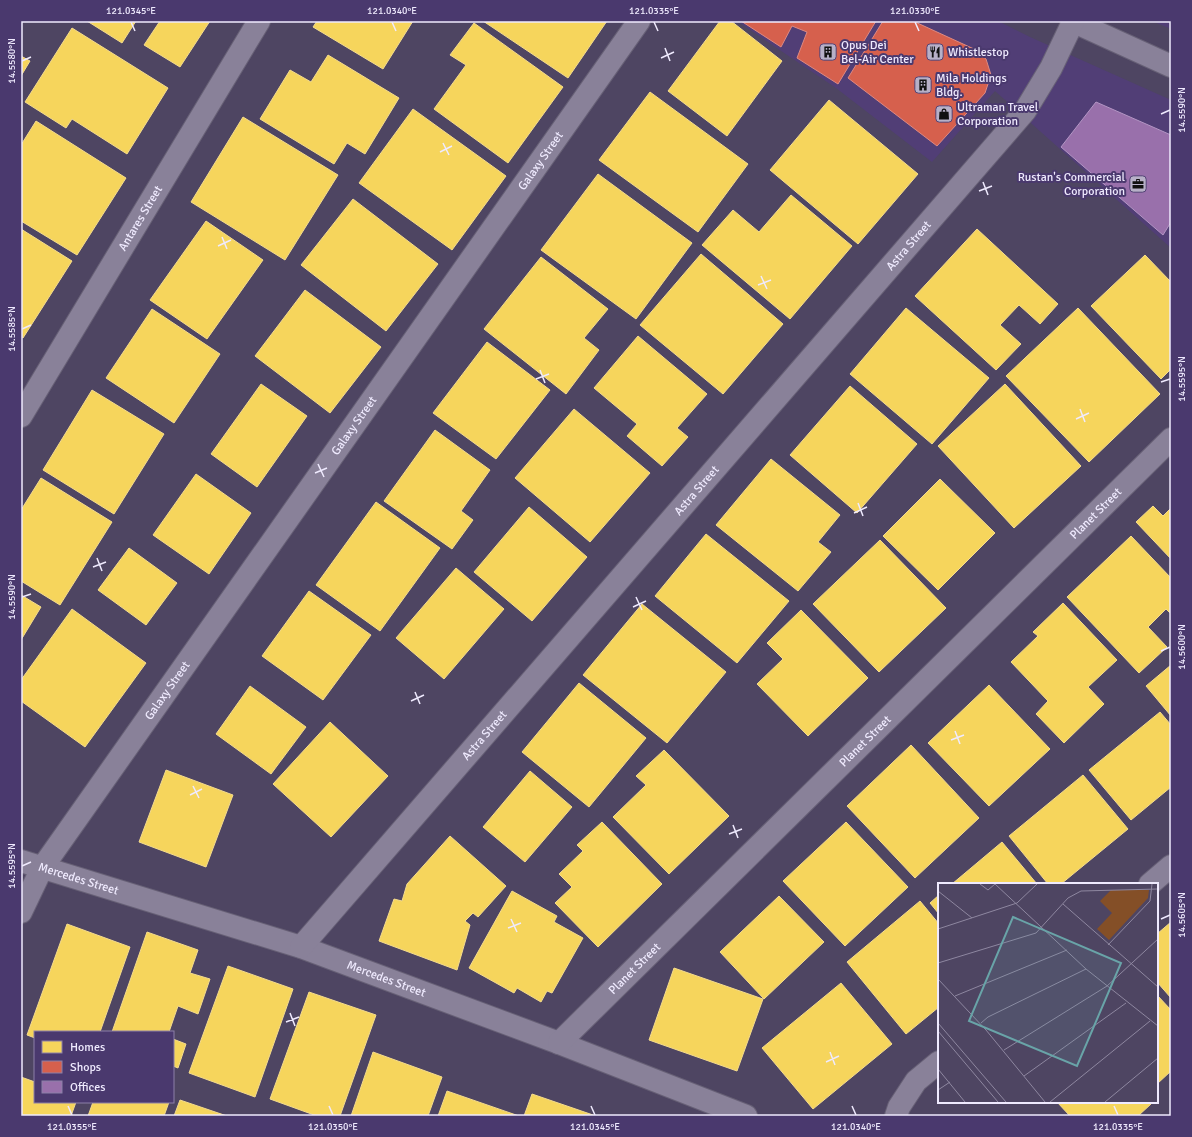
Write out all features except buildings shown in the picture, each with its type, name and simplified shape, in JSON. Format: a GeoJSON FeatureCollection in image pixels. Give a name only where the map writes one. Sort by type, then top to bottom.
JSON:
{"type":"FeatureCollection","features":[{"type":"Feature","properties":{"kind":"street","name":"Antares Street"},"geometry":{"type":"LineString","coordinates":[[21,416],[260,21]]}},
{"type":"Feature","properties":{"kind":"street","name":"Galaxy Street"},"geometry":{"type":"LineString","coordinates":[[21,912],[42,868],[639,21]]}},
{"type":"Feature","properties":{"kind":"street"},"geometry":{"type":"LineString","coordinates":[[1073,21],[1171,66]]}},
{"type":"Feature","properties":{"kind":"street","name":"Astra Street"},"geometry":{"type":"LineString","coordinates":[[301,947],[1025,112],[1051,68],[1073,21]]}},
{"type":"Feature","properties":{"kind":"street","name":"Planet Street"},"geometry":{"type":"LineString","coordinates":[[558,1044],[1171,439]]}},
{"type":"Feature","properties":{"kind":"street","name":"Mercedes Street"},"geometry":{"type":"LineString","coordinates":[[21,861],[301,947],[746,1116]]}},
{"type":"Feature","properties":{"kind":"street"},"geometry":{"type":"LineString","coordinates":[[1151,883],[1171,866]]}},
{"type":"Feature","properties":{"kind":"street"},"geometry":{"type":"LineString","coordinates":[[896,1116],[899,1107],[916,1081],[938,1063]]}},
{"type":"Feature","properties":{"kind":"shaded area"},"geometry":{"type":"Polygon","coordinates":[[[737,21],[998,21],[1030,37],[1171,100],[1171,248],[995,91],[932,162],[836,88],[737,21]]]}},
{"type":"Feature","properties":{"kind":"shaded area"},"geometry":{"type":"Polygon","coordinates":[[[1152,21],[1171,21],[1171,29],[1152,21]]]}},
{"type":"Feature","properties":{"kind":"place","name":"Opus Dei Bel-Air Center"},"geometry":{"type":"Point","coordinates":[828,52]}},
{"type":"Feature","properties":{"kind":"place","name":"Whistlestop"},"geometry":{"type":"Point","coordinates":[935,52]}},
{"type":"Feature","properties":{"kind":"place","name":"Mila Holdings Bldg."},"geometry":{"type":"Point","coordinates":[923,85]}},
{"type":"Feature","properties":{"kind":"place","name":"Ultraman Travel Corporation"},"geometry":{"type":"Point","coordinates":[944,114]}},
{"type":"Feature","properties":{"kind":"place","name":"Rustan's Commercial Corporation"},"geometry":{"type":"Point","coordinates":[1138,184]}}]}
